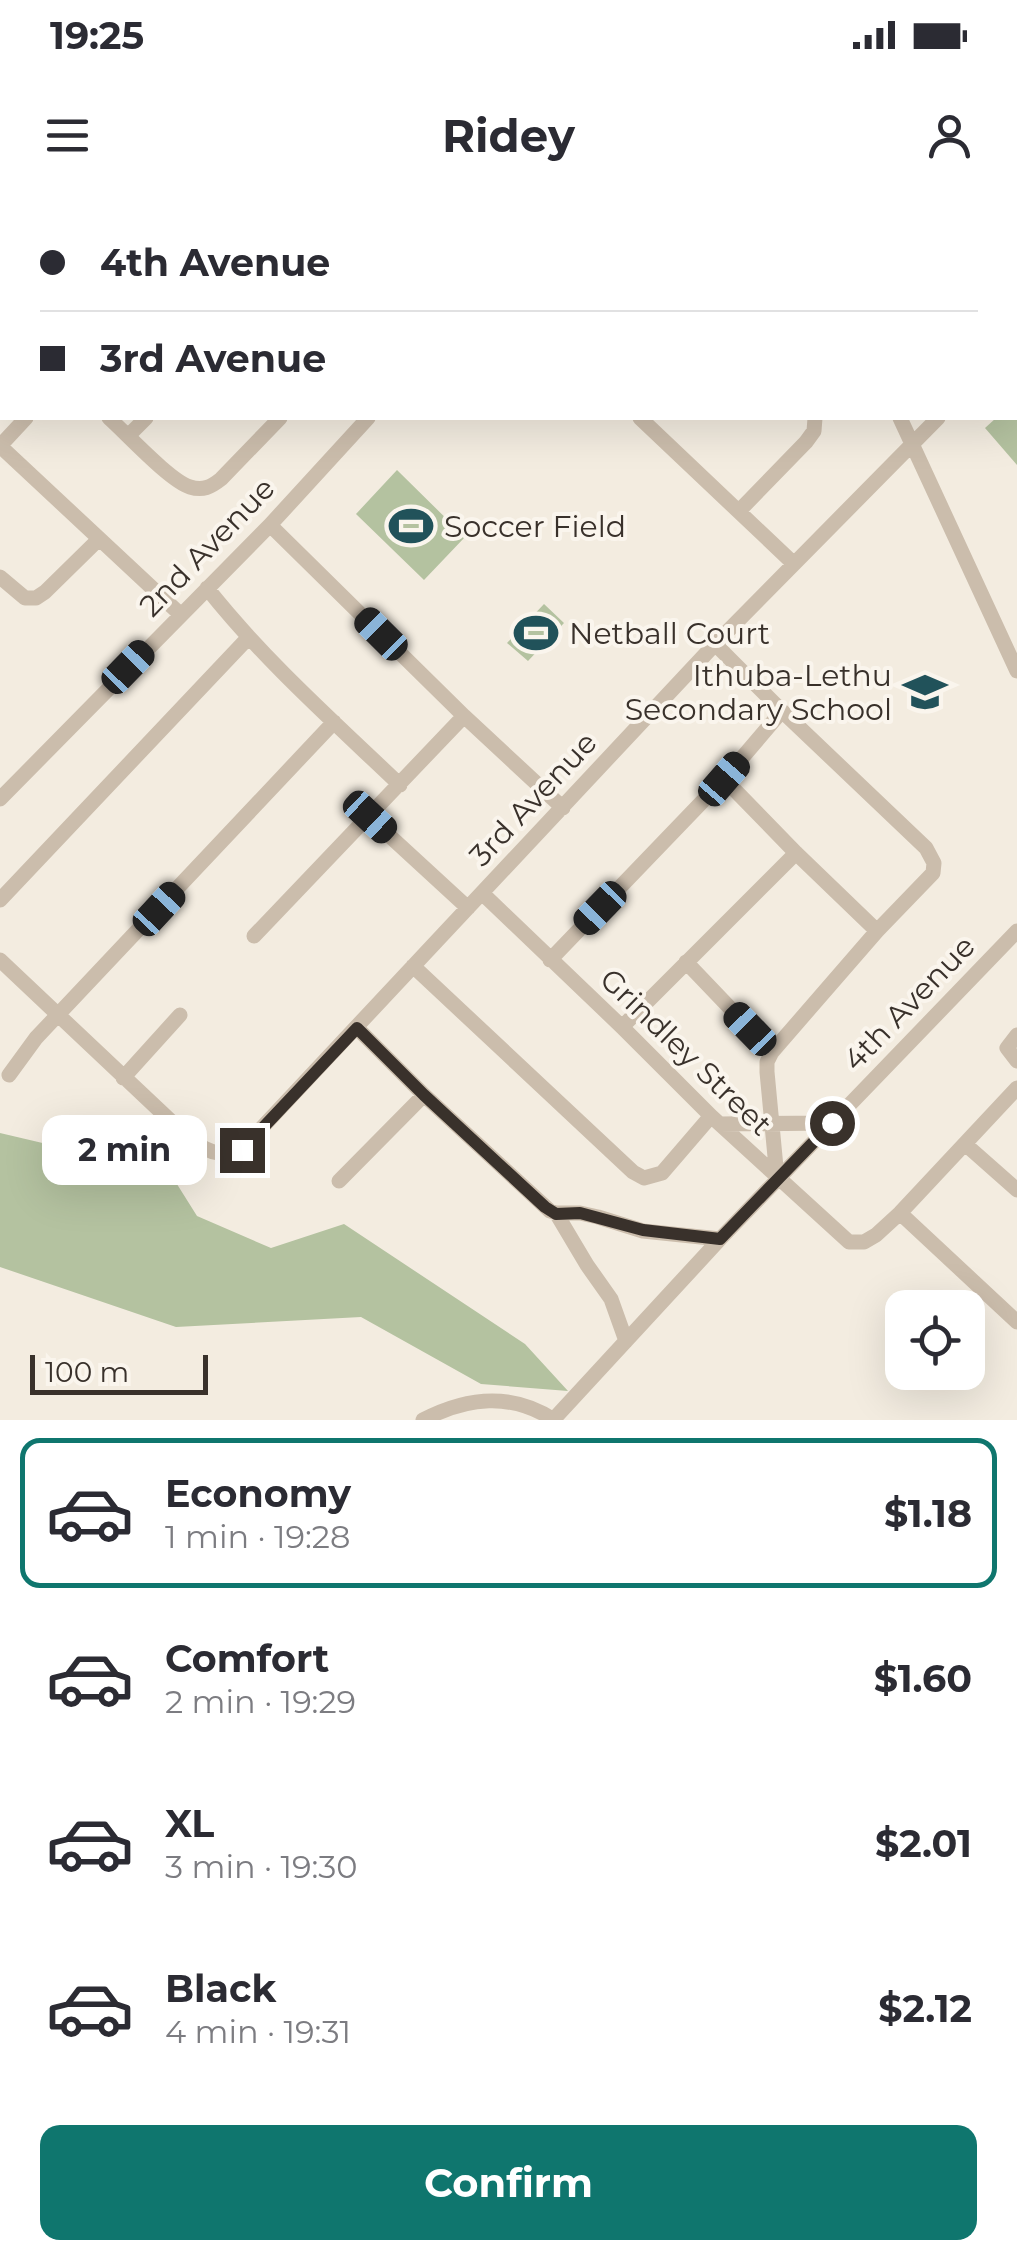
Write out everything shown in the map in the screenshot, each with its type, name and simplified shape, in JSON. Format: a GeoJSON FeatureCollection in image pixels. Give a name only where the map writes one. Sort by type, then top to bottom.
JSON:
{"type":"FeatureCollection","features":[{"type":"Feature","properties":{"kind":"street"},"geometry":{"type":"LineString","coordinates":[[24,420],[0,446],[180,614]]}},
{"type":"Feature","properties":{"kind":"street"},"geometry":{"type":"LineString","coordinates":[[112,420],[186,486],[207,488],[221,480],[278,420]]}},
{"type":"Feature","properties":{"kind":"street"},"geometry":{"type":"LineString","coordinates":[[128,435],[144,420]]}},
{"type":"Feature","properties":{"kind":"street"},"geometry":{"type":"LineString","coordinates":[[642,420],[793,562]]}},
{"type":"Feature","properties":{"kind":"street"},"geometry":{"type":"LineString","coordinates":[[738,511],[806,442],[814,431],[815,420]]}},
{"type":"Feature","properties":{"kind":"street"},"geometry":{"type":"LineString","coordinates":[[901,420],[1017,672]]}},
{"type":"Feature","properties":{"kind":"street","name":"3rd Avenue"},"geometry":{"type":"LineString","coordinates":[[124,1078],[193,1142],[208,1151],[228,1154],[242,1150],[714,644],[936,420]]}},
{"type":"Feature","properties":{"kind":"street","name":"2nd Avenue"},"geometry":{"type":"LineString","coordinates":[[0,799],[270,525],[356,421]]}},
{"type":"Feature","properties":{"kind":"street"},"geometry":{"type":"LineString","coordinates":[[270,525],[563,808]]}},
{"type":"Feature","properties":{"kind":"street"},"geometry":{"type":"LineString","coordinates":[[0,577],[25,598],[36,598],[99,539]]}},
{"type":"Feature","properties":{"kind":"street"},"geometry":{"type":"LineString","coordinates":[[207,588],[248,638],[400,784]]}},
{"type":"Feature","properties":{"kind":"street"},"geometry":{"type":"LineString","coordinates":[[0,900],[248,638]]}},
{"type":"Feature","properties":{"kind":"street"},"geometry":{"type":"LineString","coordinates":[[714,644],[932,856],[933,873],[877,931],[767,1062],[778,1178]]}},
{"type":"Feature","properties":{"kind":"street"},"geometry":{"type":"LineString","coordinates":[[550,960],[724,779],[782,711]]}},
{"type":"Feature","properties":{"kind":"street"},"geometry":{"type":"LineString","coordinates":[[254,936],[464,716]]}},
{"type":"Feature","properties":{"kind":"street"},"geometry":{"type":"LineString","coordinates":[[9,1074],[36,1038],[334,722]]}},
{"type":"Feature","properties":{"kind":"street"},"geometry":{"type":"LineString","coordinates":[[724,779],[877,931]]}},
{"type":"Feature","properties":{"kind":"street"},"geometry":{"type":"LineString","coordinates":[[370,817],[468,908]]}},
{"type":"Feature","properties":{"kind":"street"},"geometry":{"type":"LineString","coordinates":[[622,1026],[796,852]]}},
{"type":"Feature","properties":{"kind":"street","name":"Grindley Street"},"geometry":{"type":"LineString","coordinates":[[482,893],[716,1120],[849,1242],[856,1244],[876,1235],[900,1212]]}},
{"type":"Feature","properties":{"kind":"street","name":"4th Avenue"},"geometry":{"type":"LineString","coordinates":[[553,1420],[778,1178],[1014,938]]}},
{"type":"Feature","properties":{"kind":"street"},"geometry":{"type":"LineString","coordinates":[[0,960],[124,1078],[180,1015]]}},
{"type":"Feature","properties":{"kind":"street"},"geometry":{"type":"LineString","coordinates":[[686,962],[772,1052]]}},
{"type":"Feature","properties":{"kind":"street"},"geometry":{"type":"LineString","coordinates":[[413,966],[633,1172],[644,1178],[662,1174],[716,1120],[832,1123]]}},
{"type":"Feature","properties":{"kind":"street"},"geometry":{"type":"LineString","coordinates":[[357,1028],[424,1095],[556,1214],[612,1299],[626,1340]]}},
{"type":"Feature","properties":{"kind":"street"},"geometry":{"type":"LineString","coordinates":[[1017,1035],[1007,1048],[1017,1061]]}},
{"type":"Feature","properties":{"kind":"street"},"geometry":{"type":"LineString","coordinates":[[1017,1088],[900,1212],[1017,1322]]}},
{"type":"Feature","properties":{"kind":"street"},"geometry":{"type":"LineString","coordinates":[[339,1181],[424,1095]]}},
{"type":"Feature","properties":{"kind":"street"},"geometry":{"type":"LineString","coordinates":[[966,1144],[1017,1190]]}},
{"type":"Feature","properties":{"kind":"street"},"geometry":{"type":"LineString","coordinates":[[556,1214],[580,1213],[643,1230],[720,1239]]}},
{"type":"Feature","properties":{"kind":"street"},"geometry":{"type":"LineString","coordinates":[[423,1420],[475,1402],[518,1402],[553,1420]]}},
{"type":"Feature","properties":{"kind":"green space"},"geometry":{"type":"Polygon","coordinates":[[[994,420],[1017,420],[1017,465],[985,428],[994,420]]]}},
{"type":"Feature","properties":{"kind":"green space","name":"Soccer Field"},"geometry":{"type":"Polygon","coordinates":[[[397,470],[465,537],[424,580],[356,514],[397,470]]]}},
{"type":"Feature","properties":{"kind":"green space","name":"Netball Court"},"geometry":{"type":"Polygon","coordinates":[[[544,604],[564,623],[528,661],[507,643],[544,604]]]}},
{"type":"Feature","properties":{"kind":"green space"},"geometry":{"type":"Polygon","coordinates":[[[0,1133],[170,1173],[197,1216],[271,1248],[344,1224],[525,1344],[568,1391],[481,1384],[361,1317],[176,1327],[0,1267],[0,1133]]]}},
{"type":"Feature","properties":{"kind":"place","name":"Soccer Field"},"geometry":{"type":"Point","coordinates":[411,526]}},
{"type":"Feature","properties":{"kind":"place","name":"Netball Court"},"geometry":{"type":"Point","coordinates":[536,633]}},
{"type":"Feature","properties":{"kind":"place","name":"Ithuba-Lethu Secondary School"},"geometry":{"type":"Point","coordinates":[925,692]}},
{"type":"Feature","properties":{"kind":"route"},"geometry":{"type":"LineString","coordinates":[[242,1150],[357,1028],[424,1095],[556,1214],[580,1213],[643,1230],[720,1239],[832,1123]]}}]}
